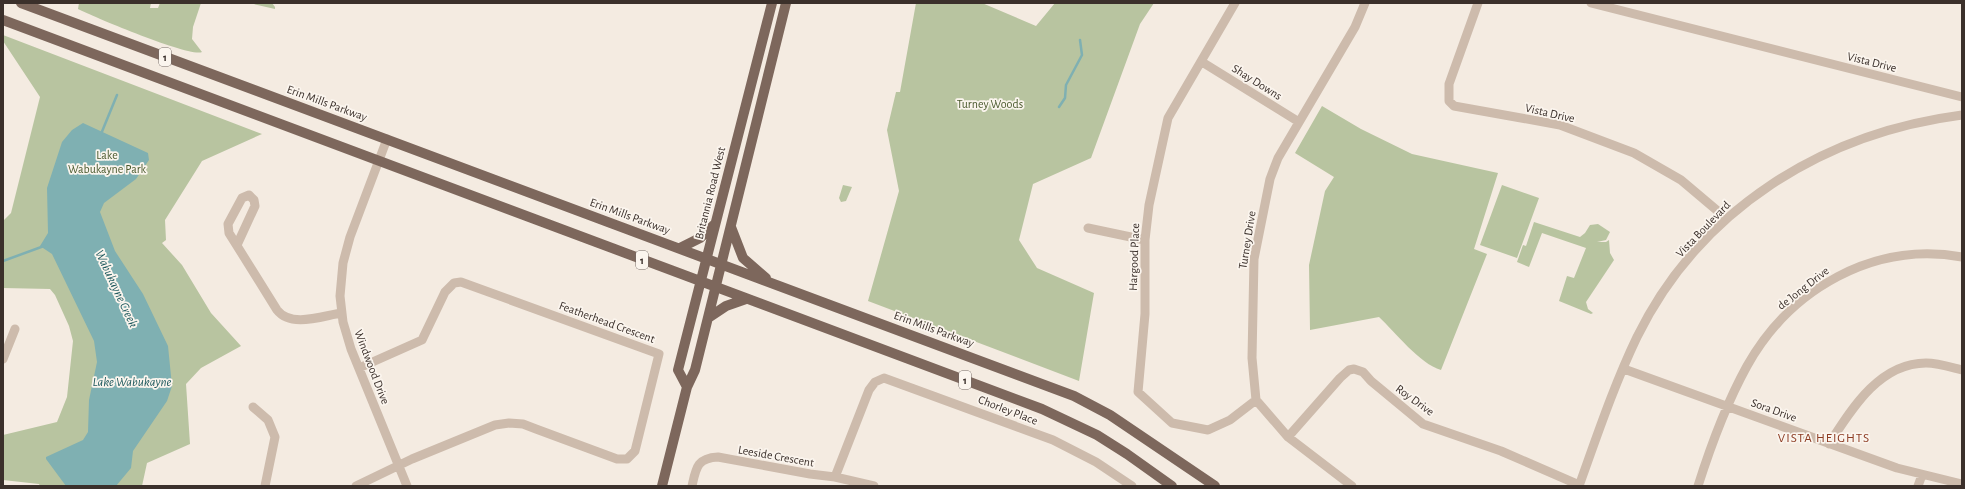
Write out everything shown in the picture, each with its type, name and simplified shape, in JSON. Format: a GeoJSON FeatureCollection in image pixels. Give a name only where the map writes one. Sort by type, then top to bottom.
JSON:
{"type":"FeatureCollection","features":[{"type":"Feature","properties":{"kind":"main road","name":"Erin Mills Parkway"},"geometry":{"type":"LineString","coordinates":[[21,3],[1074,396],[1110,415],[1215,486]]}},
{"type":"Feature","properties":{"kind":"main road","name":"Britannia Road West"},"geometry":{"type":"LineString","coordinates":[[687,387],[678,370],[772,3]]}},
{"type":"Feature","properties":{"kind":"main road"},"geometry":{"type":"LineString","coordinates":[[662,486],[687,387],[696,370],[786,3]]}},
{"type":"Feature","properties":{"kind":"main road","name":"1"},"geometry":{"type":"LineString","coordinates":[[3,20],[1042,409],[1096,435],[1127,454],[1172,486]]}},
{"type":"Feature","properties":{"kind":"main road"},"geometry":{"type":"LineString","coordinates":[[680,248],[700,238],[715,224]]}},
{"type":"Feature","properties":{"kind":"main road"},"geometry":{"type":"LineString","coordinates":[[731,227],[743,258],[771,282]]}},
{"type":"Feature","properties":{"kind":"main road"},"geometry":{"type":"LineString","coordinates":[[708,318],[726,306],[746,298]]}},
{"type":"Feature","properties":{"kind":"street","name":"Hargood Place"},"geometry":{"type":"LineString","coordinates":[[1235,3],[1168,118],[1149,205],[1144,240],[1145,314],[1138,392],[1172,423],[1208,430],[1230,420],[1256,400]]}},
{"type":"Feature","properties":{"kind":"street","name":"Turney Drive"},"geometry":{"type":"LineString","coordinates":[[1256,400],[1252,358],[1254,259],[1270,178],[1278,158],[1356,28],[1364,3]]}},
{"type":"Feature","properties":{"kind":"street","name":"Vista Drive"},"geometry":{"type":"LineString","coordinates":[[1478,3],[1450,84],[1449,101],[1454,106],[1560,126],[1634,153],[1681,180],[1726,218]]}},
{"type":"Feature","properties":{"kind":"street","name":"Vista Drive"},"geometry":{"type":"LineString","coordinates":[[1591,3],[1962,97]]}},
{"type":"Feature","properties":{"kind":"street","name":"Shay Downs"},"geometry":{"type":"LineString","coordinates":[[1202,62],[1299,122]]}},
{"type":"Feature","properties":{"kind":"street","name":"Vista Boulevard"},"geometry":{"type":"LineString","coordinates":[[1579,486],[1624,369],[1638,337],[1669,284],[1686,262],[1726,218],[1757,194],[1802,164],[1839,147],[1885,132],[1934,119],[1962,115]]}},
{"type":"Feature","properties":{"kind":"street","name":"Windwood Drive"},"geometry":{"type":"LineString","coordinates":[[387,139],[350,237],[343,263],[341,279],[341,313],[348,340],[400,465],[407,486]]}},
{"type":"Feature","properties":{"kind":"street"},"geometry":{"type":"LineString","coordinates":[[237,244],[255,206],[254,200],[249,195],[242,198],[228,224],[229,233],[277,310],[285,318],[295,320],[341,313]]}},
{"type":"Feature","properties":{"kind":"street"},"geometry":{"type":"LineString","coordinates":[[1088,228],[1144,240]]}},
{"type":"Feature","properties":{"kind":"street","name":"de Jong Drive"},"geometry":{"type":"LineString","coordinates":[[1698,486],[1728,406],[1748,365],[1766,338],[1783,318],[1822,286],[1842,274],[1881,258],[1926,253],[1962,257]]}},
{"type":"Feature","properties":{"kind":"street","name":"Featherhead Crescent"},"geometry":{"type":"LineString","coordinates":[[359,368],[422,340],[445,292],[454,283],[461,282],[659,354],[635,451],[628,459],[617,459],[523,424],[509,423],[483,429],[400,465]]}},
{"type":"Feature","properties":{"kind":"street"},"geometry":{"type":"LineString","coordinates":[[3,359],[15,329]]}},
{"type":"Feature","properties":{"kind":"street"},"geometry":{"type":"LineString","coordinates":[[1829,444],[1852,409],[1864,394],[1892,372],[1908,366],[1924,363],[1938,364],[1962,370]]}},
{"type":"Feature","properties":{"kind":"street","name":"Sora Drive"},"geometry":{"type":"LineString","coordinates":[[1624,369],[1829,444],[1922,475],[1962,484]]}},
{"type":"Feature","properties":{"kind":"street","name":"Roy Drive"},"geometry":{"type":"LineString","coordinates":[[1288,437],[1340,378],[1349,370],[1354,370],[1363,372],[1371,381],[1423,424],[1501,451],[1579,486]]}},
{"type":"Feature","properties":{"kind":"street","name":"Chorley Place"},"geometry":{"type":"LineString","coordinates":[[835,477],[869,390],[875,382],[884,378],[1053,440],[1096,462],[1132,486]]}},
{"type":"Feature","properties":{"kind":"street"},"geometry":{"type":"LineString","coordinates":[[1256,400],[1288,437],[1352,486]]}},
{"type":"Feature","properties":{"kind":"street"},"geometry":{"type":"LineString","coordinates":[[253,407],[268,420],[275,437],[265,486]]}},
{"type":"Feature","properties":{"kind":"street","name":"Leeside Crescent"},"geometry":{"type":"LineString","coordinates":[[692,486],[700,462],[708,457],[718,457],[810,474],[835,477],[874,486]]}},
{"type":"Feature","properties":{"kind":"street"},"geometry":{"type":"LineString","coordinates":[[356,486],[400,465]]}},
{"type":"Feature","properties":{"kind":"street"},"geometry":{"type":"LineString","coordinates":[[1918,486],[1922,475]]}},
{"type":"Feature","properties":{"kind":"green space"},"geometry":{"type":"Polygon","coordinates":[[[79,3],[151,3],[150,8],[158,8],[160,3],[201,3],[193,27],[192,39],[202,52],[180,49],[121,28],[78,9],[79,3]]]}},
{"type":"Feature","properties":{"kind":"green space"},"geometry":{"type":"Polygon","coordinates":[[[249,3],[272,3],[275,9],[249,3]]]}},
{"type":"Feature","properties":{"kind":"green space","name":"Turney Woods"},"geometry":{"type":"Polygon","coordinates":[[[916,3],[982,3],[1036,26],[1055,3],[1154,3],[1140,24],[1091,158],[1033,184],[1019,240],[1037,268],[1094,293],[1079,381],[868,301],[899,191],[887,130],[896,92],[900,92],[916,3]]]}},
{"type":"Feature","properties":{"kind":"green space","name":"Lake Wabukayne Park"},"geometry":{"type":"Polygon","coordinates":[[[3,35],[262,134],[202,161],[165,220],[166,240],[162,243],[182,265],[211,313],[241,346],[201,368],[186,384],[190,444],[147,463],[142,486],[40,486],[39,484],[3,480],[3,435],[57,422],[67,397],[73,341],[69,326],[55,295],[50,289],[3,288],[3,221],[11,213],[40,97],[3,41],[3,35]]]}},
{"type":"Feature","properties":{"kind":"green space"},"geometry":{"type":"Polygon","coordinates":[[[1322,106],[1361,129],[1412,154],[1498,173],[1474,249],[1487,254],[1441,370],[1433,367],[1416,355],[1379,317],[1310,330],[1309,265],[1325,191],[1334,177],[1295,153],[1322,106]]]}},
{"type":"Feature","properties":{"kind":"green space"},"geometry":{"type":"Polygon","coordinates":[[[843,185],[852,187],[846,201],[841,202],[839,198],[843,185]]]}},
{"type":"Feature","properties":{"kind":"green space"},"geometry":{"type":"Polygon","coordinates":[[[1502,185],[1539,198],[1517,258],[1480,245],[1502,185]]]}},
{"type":"Feature","properties":{"kind":"green space"},"geometry":{"type":"Polygon","coordinates":[[[1534,222],[1580,237],[1585,233],[1590,225],[1598,224],[1610,232],[1606,240],[1597,242],[1606,242],[1609,240],[1610,253],[1614,260],[1586,302],[1588,309],[1593,313],[1591,314],[1559,301],[1567,276],[1574,278],[1586,248],[1542,233],[1529,267],[1517,262],[1523,245],[1526,246],[1534,222]]]}},
{"type":"Feature","properties":{"kind":"water","name":"Lake Wabukayne"},"geometry":{"type":"Polygon","coordinates":[[[83,123],[148,153],[149,160],[136,179],[104,203],[100,212],[115,251],[143,294],[168,346],[172,386],[167,401],[133,451],[131,468],[116,486],[66,486],[46,459],[46,457],[83,440],[88,432],[89,400],[97,362],[94,341],[52,254],[40,246],[48,233],[47,188],[62,142],[72,130],[83,123]]]}},
{"type":"Feature","properties":{"kind":"waterway"},"geometry":{"type":"LineString","coordinates":[[1059,107],[1065,98],[1066,85],[1082,55],[1080,40]]}},
{"type":"Feature","properties":{"kind":"waterway","name":"Wabukayne Creek"},"geometry":{"type":"LineString","coordinates":[[101,134],[117,95]]}},
{"type":"Feature","properties":{"kind":"waterway"},"geometry":{"type":"LineString","coordinates":[[3,261],[44,246]]}},
{"type":"Feature","properties":{"kind":"district","name":"VISTA HEIGHTS"},"geometry":{"type":"Point","coordinates":[1824,438]}}]}
